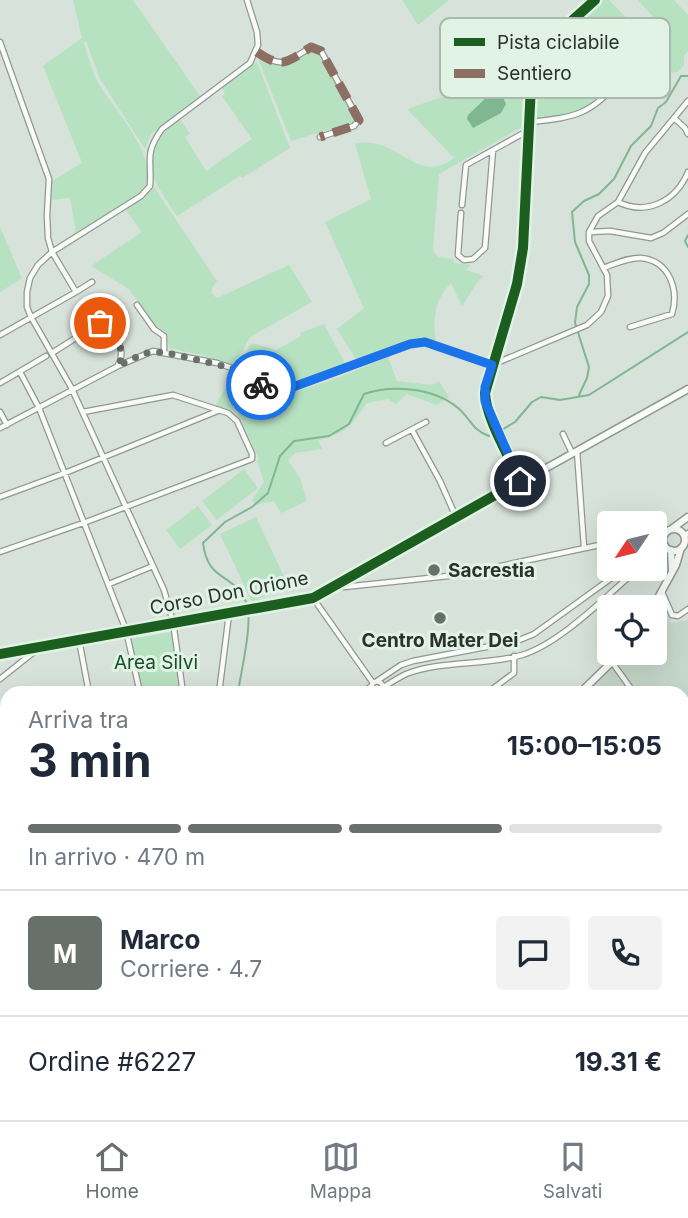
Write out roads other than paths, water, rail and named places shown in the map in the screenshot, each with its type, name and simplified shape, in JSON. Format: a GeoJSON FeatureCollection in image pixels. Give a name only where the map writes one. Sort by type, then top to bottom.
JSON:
{"type":"FeatureCollection","features":[{"type":"Feature","properties":{"kind":"street"},"geometry":{"type":"LineString","coordinates":[[182,686],[167,599],[73,390],[31,317],[27,292],[30,278],[38,265],[52,252],[141,196],[150,186],[151,144],[162,130],[250,63],[257,52],[257,32],[247,0]]}},
{"type":"Feature","properties":{"kind":"street"},"geometry":{"type":"LineString","coordinates":[[575,18],[595,0]]}},
{"type":"Feature","properties":{"kind":"street"},"geometry":{"type":"LineString","coordinates":[[0,42],[49,179],[47,215],[52,252],[76,292]]}},
{"type":"Feature","properties":{"kind":"street"},"geometry":{"type":"LineString","coordinates":[[257,52],[278,63],[292,59],[310,47],[321,51],[359,120],[354,126],[320,137]]}},
{"type":"Feature","properties":{"kind":"street"},"geometry":{"type":"LineString","coordinates":[[520,481],[485,401],[485,393],[517,284],[523,248],[532,98]]}},
{"type":"Feature","properties":{"kind":"street"},"geometry":{"type":"LineString","coordinates":[[530,121],[582,114],[605,98]]}},
{"type":"Feature","properties":{"kind":"street"},"geometry":{"type":"LineString","coordinates":[[0,428],[145,353],[164,352],[232,368],[263,386],[276,389],[293,387],[410,344],[425,342],[492,365],[587,325],[601,312],[608,296],[607,275],[589,241],[589,232],[598,216],[618,202],[645,153],[688,101]]}},
{"type":"Feature","properties":{"kind":"street"},"geometry":{"type":"LineString","coordinates":[[674,118],[688,134]]}},
{"type":"Feature","properties":{"kind":"street"},"geometry":{"type":"LineString","coordinates":[[462,205],[466,165],[529,130]]}},
{"type":"Feature","properties":{"kind":"street"},"geometry":{"type":"LineString","coordinates":[[461,213],[458,255],[464,260],[473,259],[485,248],[493,150]]}},
{"type":"Feature","properties":{"kind":"street"},"geometry":{"type":"LineString","coordinates":[[618,202],[632,209],[653,207],[674,194],[688,172]]}},
{"type":"Feature","properties":{"kind":"street"},"geometry":{"type":"LineString","coordinates":[[589,232],[610,230],[651,238],[663,233],[688,214]]}},
{"type":"Feature","properties":{"kind":"street"},"geometry":{"type":"LineString","coordinates":[[603,268],[630,259],[644,258],[660,265],[671,279],[675,295],[672,314],[630,327]]}},
{"type":"Feature","properties":{"kind":"street"},"geometry":{"type":"LineString","coordinates":[[0,335],[92,282]]}},
{"type":"Feature","properties":{"kind":"street"},"geometry":{"type":"LineString","coordinates":[[137,305],[154,329],[164,336],[164,352]]}},
{"type":"Feature","properties":{"kind":"street"},"geometry":{"type":"LineString","coordinates":[[95,309],[120,346],[122,360],[118,366]]}},
{"type":"Feature","properties":{"kind":"street"},"geometry":{"type":"LineString","coordinates":[[52,353],[104,320]]}},
{"type":"Feature","properties":{"kind":"street"},"geometry":{"type":"LineString","coordinates":[[0,383],[46,356]]}},
{"type":"Feature","properties":{"kind":"street"},"geometry":{"type":"LineString","coordinates":[[20,372],[39,408],[127,630],[139,686]]}},
{"type":"Feature","properties":{"kind":"street","name":"Corso Don Orione"},"geometry":{"type":"LineString","coordinates":[[0,654],[313,598],[688,390]]}},
{"type":"Feature","properties":{"kind":"street"},"geometry":{"type":"LineString","coordinates":[[0,551],[249,461],[252,454],[237,421],[228,413],[173,395],[83,412]]}},
{"type":"Feature","properties":{"kind":"street"},"geometry":{"type":"LineString","coordinates":[[0,497],[220,410]]}},
{"type":"Feature","properties":{"kind":"street"},"geometry":{"type":"LineString","coordinates":[[0,412],[6,425]]}},
{"type":"Feature","properties":{"kind":"street"},"geometry":{"type":"LineString","coordinates":[[386,443],[426,422]]}},
{"type":"Feature","properties":{"kind":"street"},"geometry":{"type":"LineString","coordinates":[[412,430],[456,517]]}},
{"type":"Feature","properties":{"kind":"street"},"geometry":{"type":"LineString","coordinates":[[562,434],[574,451],[584,547]]}},
{"type":"Feature","properties":{"kind":"street"},"geometry":{"type":"LineString","coordinates":[[660,595],[678,561],[688,517]]}},
{"type":"Feature","properties":{"kind":"street"},"geometry":{"type":"LineString","coordinates":[[667,531],[688,517]]}},
{"type":"Feature","properties":{"kind":"street"},"geometry":{"type":"LineString","coordinates":[[667,535],[685,534]]}},
{"type":"Feature","properties":{"kind":"street"},"geometry":{"type":"LineString","coordinates":[[335,585],[344,587],[458,575],[597,544]]}},
{"type":"Feature","properties":{"kind":"street"},"geometry":{"type":"LineString","coordinates":[[667,546],[673,561],[671,573]]}},
{"type":"Feature","properties":{"kind":"street"},"geometry":{"type":"LineString","coordinates":[[669,549],[681,548]]}},
{"type":"Feature","properties":{"kind":"street"},"geometry":{"type":"LineString","coordinates":[[109,584],[153,566]]}},
{"type":"Feature","properties":{"kind":"street"},"geometry":{"type":"LineString","coordinates":[[370,686],[401,665],[413,661],[517,641],[534,634],[607,581]]}},
{"type":"Feature","properties":{"kind":"street"},"geometry":{"type":"LineString","coordinates":[[387,686],[405,675],[421,670],[514,656],[542,647],[623,581]]}},
{"type":"Feature","properties":{"kind":"street"},"geometry":{"type":"LineString","coordinates":[[662,592],[672,615],[678,616],[688,609]]}},
{"type":"Feature","properties":{"kind":"street"},"geometry":{"type":"LineString","coordinates":[[313,598],[376,686]]}},
{"type":"Feature","properties":{"kind":"street"},"geometry":{"type":"LineString","coordinates":[[220,686],[229,614]]}},
{"type":"Feature","properties":{"kind":"street"},"geometry":{"type":"LineString","coordinates":[[79,639],[88,686]]}},
{"type":"Feature","properties":{"kind":"street"},"geometry":{"type":"LineString","coordinates":[[0,679],[40,648]]}},
{"type":"Feature","properties":{"kind":"street"},"geometry":{"type":"LineString","coordinates":[[496,686],[514,673],[514,656]]}},
{"type":"Feature","properties":{"kind":"street"},"geometry":{"type":"LineString","coordinates":[[587,686],[610,665]]}},
{"type":"Feature","properties":{"kind":"street"},"geometry":{"type":"LineString","coordinates":[[613,665],[629,686]]}},
{"type":"Feature","properties":{"kind":"street"},"geometry":{"type":"LineString","coordinates":[[374,683],[381,683],[380,686]]}},
{"type":"Feature","properties":{"kind":"waterway"},"geometry":{"type":"LineString","coordinates":[[670,95],[681,76],[688,76]]}},
{"type":"Feature","properties":{"kind":"waterway"},"geometry":{"type":"LineString","coordinates":[[579,395],[589,367],[575,323],[577,307],[589,284],[589,275],[575,242],[572,212],[584,201],[599,194],[614,179],[631,146],[651,126],[658,108],[668,98]]}},
{"type":"Feature","properties":{"kind":"waterway"},"geometry":{"type":"LineString","coordinates":[[688,235],[685,241],[688,247]]}},
{"type":"Feature","properties":{"kind":"waterway"},"geometry":{"type":"LineString","coordinates":[[500,431],[515,422],[532,402],[541,397],[560,400],[589,395],[688,332]]}},
{"type":"Feature","properties":{"kind":"waterway"},"geometry":{"type":"LineString","coordinates":[[239,686],[249,621],[246,602],[234,585],[210,565],[203,543],[225,522],[252,507],[268,493],[280,456],[294,441],[329,436],[349,424],[364,394],[388,389],[413,390],[437,396],[458,408],[483,433],[489,436],[495,433]]}},
{"type":"Feature","properties":{"kind":"place","name":"Sacrestia"},"geometry":{"type":"Point","coordinates":[434,570]}},
{"type":"Feature","properties":{"kind":"place","name":"Centro Mater Dei"},"geometry":{"type":"Point","coordinates":[440,618]}},
{"type":"Feature","properties":{"kind":"park label","name":"Area Silvi"},"geometry":{"type":"Point","coordinates":[156,662]}}]}
